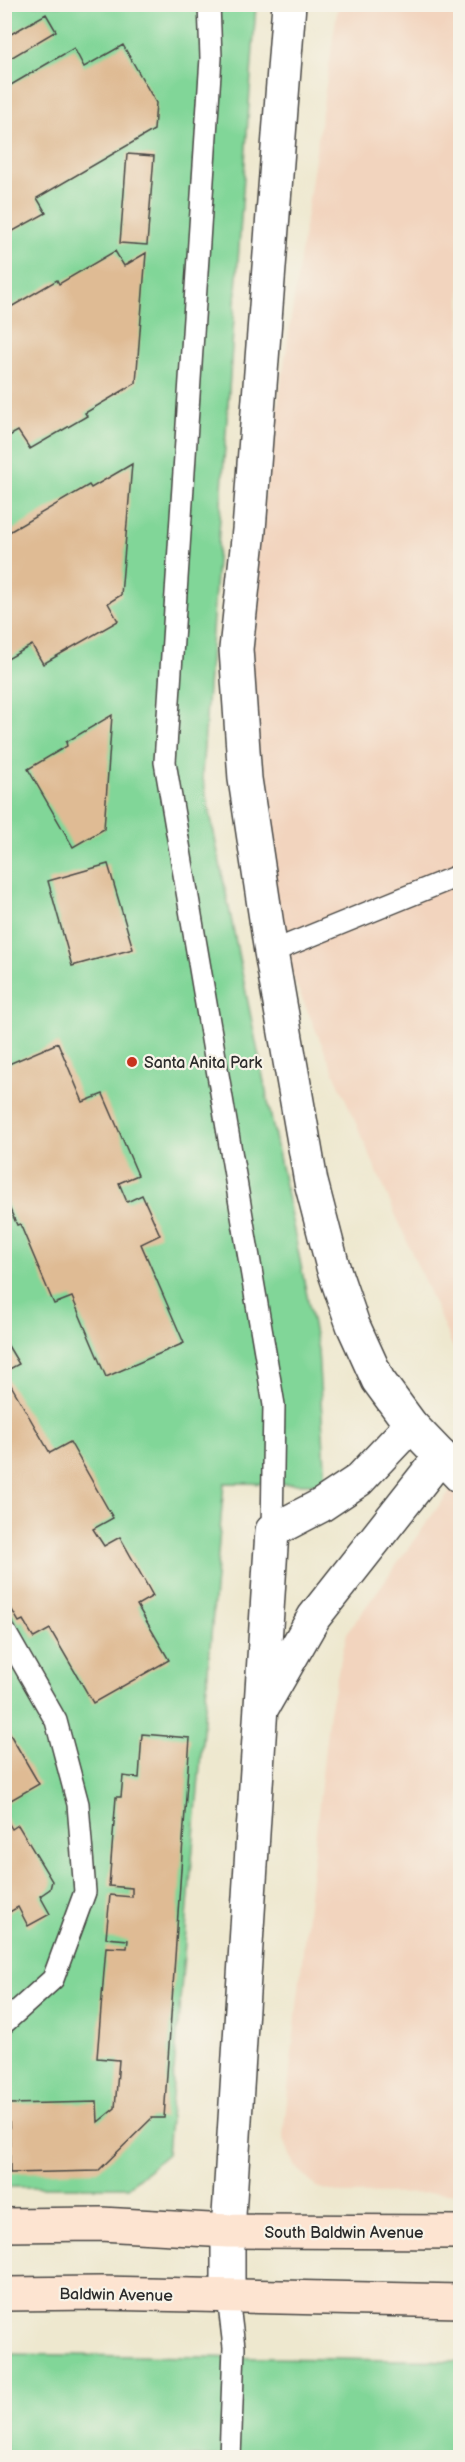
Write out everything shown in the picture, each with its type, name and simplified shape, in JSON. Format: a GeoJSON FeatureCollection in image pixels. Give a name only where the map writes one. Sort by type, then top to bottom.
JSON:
{"type":"FeatureCollection","features":[{"type":"Feature","properties":{"kind":"main road"},"geometry":{"type":"LineString","coordinates":[[4,2225],[101,2224],[228,2231]]}},
{"type":"Feature","properties":{"kind":"main road","name":"South Baldwin Avenue"},"geometry":{"type":"LineString","coordinates":[[228,2231],[460,2232]]}},
{"type":"Feature","properties":{"kind":"main road","name":"Baldwin Avenue"},"geometry":{"type":"LineString","coordinates":[[4,2294],[101,2293],[228,2297]]}},
{"type":"Feature","properties":{"kind":"main road"},"geometry":{"type":"LineString","coordinates":[[228,2297],[460,2301]]}},
{"type":"Feature","properties":{"kind":"street"},"geometry":{"type":"LineString","coordinates":[[260,1713],[314,1617],[451,1466],[411,1425],[378,1380],[353,1325],[333,1267],[311,1182],[244,779],[236,649],[249,530],[289,4]]}},
{"type":"Feature","properties":{"kind":"street"},"geometry":{"type":"LineString","coordinates":[[228,2297],[228,2231],[272,1531],[320,1506],[359,1480],[411,1425]]}},
{"type":"Feature","properties":{"kind":"lane"},"geometry":{"type":"LineString","coordinates":[[209,4],[211,58],[165,762],[274,1405],[272,1531]]}},
{"type":"Feature","properties":{"kind":"lane"},"geometry":{"type":"LineString","coordinates":[[271,952],[460,875]]}},
{"type":"Feature","properties":{"kind":"lane"},"geometry":{"type":"LineString","coordinates":[[4,1630],[56,1721],[78,1804],[86,1892],[53,1979],[4,2023]]}},
{"type":"Feature","properties":{"kind":"lane"},"geometry":{"type":"LineString","coordinates":[[228,2297],[234,2346],[230,2457]]}},
{"type":"Feature","properties":{"kind":"shaded area"},"geometry":{"type":"Polygon","coordinates":[[[338,5],[460,5],[460,1364],[276,938],[251,802],[247,612],[338,5]]]}},
{"type":"Feature","properties":{"kind":"shaded area"},"geometry":{"type":"Polygon","coordinates":[[[460,1477],[460,2193],[341,2194],[316,2187],[294,2166],[283,2136],[329,1711],[347,1633],[460,1477]]]}},
{"type":"Feature","properties":{"kind":"green space","name":"Santa Anita Park"},"geometry":{"type":"Polygon","coordinates":[[[5,5],[256,5],[202,774],[318,1350],[326,1484],[224,1483],[167,2154],[128,2187],[5,2187],[5,5]]]}},
{"type":"Feature","properties":{"kind":"green space"},"geometry":{"type":"Polygon","coordinates":[[[4,2354],[460,2361],[460,2457],[5,2457],[4,2354]]]}},
{"type":"Feature","properties":{"kind":"building"},"geometry":{"type":"Polygon","coordinates":[[[46,14],[56,31],[4,62],[4,38],[46,14]]]}},
{"type":"Feature","properties":{"kind":"building"},"geometry":{"type":"Polygon","coordinates":[[[123,45],[156,103],[154,130],[37,198],[46,213],[4,236],[4,89],[74,48],[84,67],[123,45]]]}},
{"type":"Feature","properties":{"kind":"building"},"geometry":{"type":"Polygon","coordinates":[[[127,154],[154,156],[147,245],[120,243],[127,154]]]}},
{"type":"Feature","properties":{"kind":"building"},"geometry":{"type":"Polygon","coordinates":[[[115,251],[124,266],[146,253],[136,383],[85,413],[87,416],[30,449],[18,431],[4,439],[4,311],[57,280],[59,284],[115,251]]]}},
{"type":"Feature","properties":{"kind":"building"},"geometry":{"type":"Polygon","coordinates":[[[132,464],[121,595],[108,603],[118,621],[43,664],[32,645],[4,661],[4,535],[89,485],[91,488],[132,464]]]}},
{"type":"Feature","properties":{"kind":"building"},"geometry":{"type":"Polygon","coordinates":[[[112,715],[104,829],[73,847],[28,769],[67,746],[66,742],[112,715]]]}},
{"type":"Feature","properties":{"kind":"building"},"geometry":{"type":"Polygon","coordinates":[[[108,864],[133,949],[72,966],[48,881],[108,864]]]}},
{"type":"Feature","properties":{"kind":"building"},"geometry":{"type":"Polygon","coordinates":[[[58,1043],[83,1102],[103,1094],[138,1175],[119,1183],[127,1202],[142,1195],[160,1235],[141,1244],[184,1343],[106,1377],[72,1297],[54,1304],[20,1224],[17,1225],[4,1196],[4,1066],[58,1043]]]}},
{"type":"Feature","properties":{"kind":"building"},"geometry":{"type":"Polygon","coordinates":[[[4,1339],[19,1364],[4,1372],[4,1339]]]}},
{"type":"Feature","properties":{"kind":"building"},"geometry":{"type":"Polygon","coordinates":[[[4,1373],[50,1453],[70,1442],[113,1518],[93,1529],[104,1546],[120,1537],[153,1596],[137,1605],[169,1660],[93,1703],[50,1629],[34,1638],[23,1620],[19,1622],[4,1596],[4,1373]]]}},
{"type":"Feature","properties":{"kind":"building"},"geometry":{"type":"Polygon","coordinates":[[[4,1724],[39,1784],[4,1804],[4,1724]]]}},
{"type":"Feature","properties":{"kind":"building"},"geometry":{"type":"Polygon","coordinates":[[[142,1734],[190,1738],[164,2118],[152,2118],[98,2171],[10,2173],[9,2104],[97,2102],[98,2122],[115,2108],[119,2060],[97,2058],[106,1947],[127,1948],[128,1940],[106,1938],[110,1895],[132,1897],[132,1888],[109,1886],[116,1797],[121,1797],[123,1776],[139,1778],[142,1734]]]}},
{"type":"Feature","properties":{"kind":"building"},"geometry":{"type":"Polygon","coordinates":[[[4,1815],[12,1829],[18,1825],[52,1881],[50,1889],[40,1896],[50,1914],[28,1926],[18,1907],[8,1913],[4,1912],[4,1815]]]}},
{"type":"Feature","properties":{"kind":"place","name":"Santa Anita Park"},"geometry":{"type":"Point","coordinates":[132,1062]}}]}
